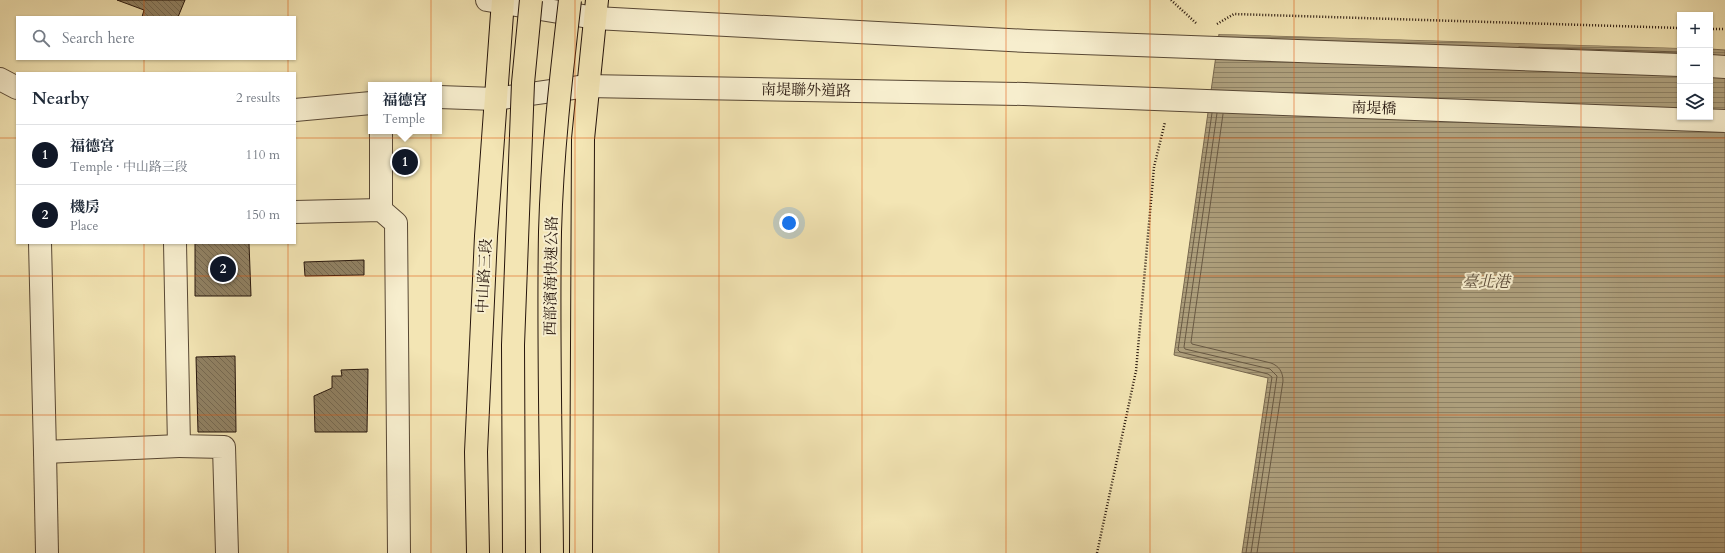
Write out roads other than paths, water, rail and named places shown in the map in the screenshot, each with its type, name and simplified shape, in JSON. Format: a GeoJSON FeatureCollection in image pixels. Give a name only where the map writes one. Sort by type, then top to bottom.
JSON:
{"type":"FeatureCollection","features":[{"type":"Feature","properties":{"kind":"main road"},"geometry":{"type":"LineString","coordinates":[[514,553],[513,345],[523,83],[531,0]]}},
{"type":"Feature","properties":{"kind":"main road","name":"西部濱海快速公路"},"geometry":{"type":"LineString","coordinates":[[552,553],[550,231],[559,90],[570,0]]}},
{"type":"Feature","properties":{"kind":"main road","name":"中山路三段"},"geometry":{"type":"LineString","coordinates":[[478,553],[476,452],[486,236],[495,99],[498,1]]}},
{"type":"Feature","properties":{"kind":"main road"},"geometry":{"type":"LineString","coordinates":[[581,553],[583,138],[587,86],[596,9]]}},
{"type":"Feature","properties":{"kind":"street"},"geometry":{"type":"LineString","coordinates":[[498,1],[1028,40],[1677,65]]}},
{"type":"Feature","properties":{"kind":"street"},"geometry":{"type":"LineString","coordinates":[[1713,66],[1725,67]]}},
{"type":"Feature","properties":{"kind":"street"},"geometry":{"type":"LineString","coordinates":[[0,79],[16,87]]}},
{"type":"Feature","properties":{"kind":"street","name":"南堤聯外道路"},"geometry":{"type":"LineString","coordinates":[[442,97],[495,99],[587,86],[1024,94]]}},
{"type":"Feature","properties":{"kind":"street","name":"南堤橋"},"geometry":{"type":"LineString","coordinates":[[1024,94],[1725,121]]}},
{"type":"Feature","properties":{"kind":"street"},"geometry":{"type":"LineString","coordinates":[[296,110],[368,103]]}},
{"type":"Feature","properties":{"kind":"street"},"geometry":{"type":"LineString","coordinates":[[381,134],[381,210]]}},
{"type":"Feature","properties":{"kind":"street"},"geometry":{"type":"LineString","coordinates":[[296,212],[381,210],[396,223],[399,553]]}},
{"type":"Feature","properties":{"kind":"street"},"geometry":{"type":"LineString","coordinates":[[40,244],[47,553]]}},
{"type":"Feature","properties":{"kind":"street"},"geometry":{"type":"LineString","coordinates":[[174,244],[179,446]]}},
{"type":"Feature","properties":{"kind":"street"},"geometry":{"type":"LineString","coordinates":[[45,452],[179,446],[224,447],[227,553]]}},
{"type":"Feature","properties":{"kind":"water","name":"臺北港"},"geometry":{"type":"Polygon","coordinates":[[[1219,34],[1677,48],[1677,120],[1713,120],[1713,49],[1725,50],[1725,553],[1242,553],[1268,378],[1174,355],[1219,34]]]}},
{"type":"Feature","properties":{"kind":"place","name":"福德宮"},"geometry":{"type":"Point","coordinates":[405,162]}},
{"type":"Feature","properties":{"kind":"place","name":"機房"},"geometry":{"type":"Point","coordinates":[223,269]}}]}
